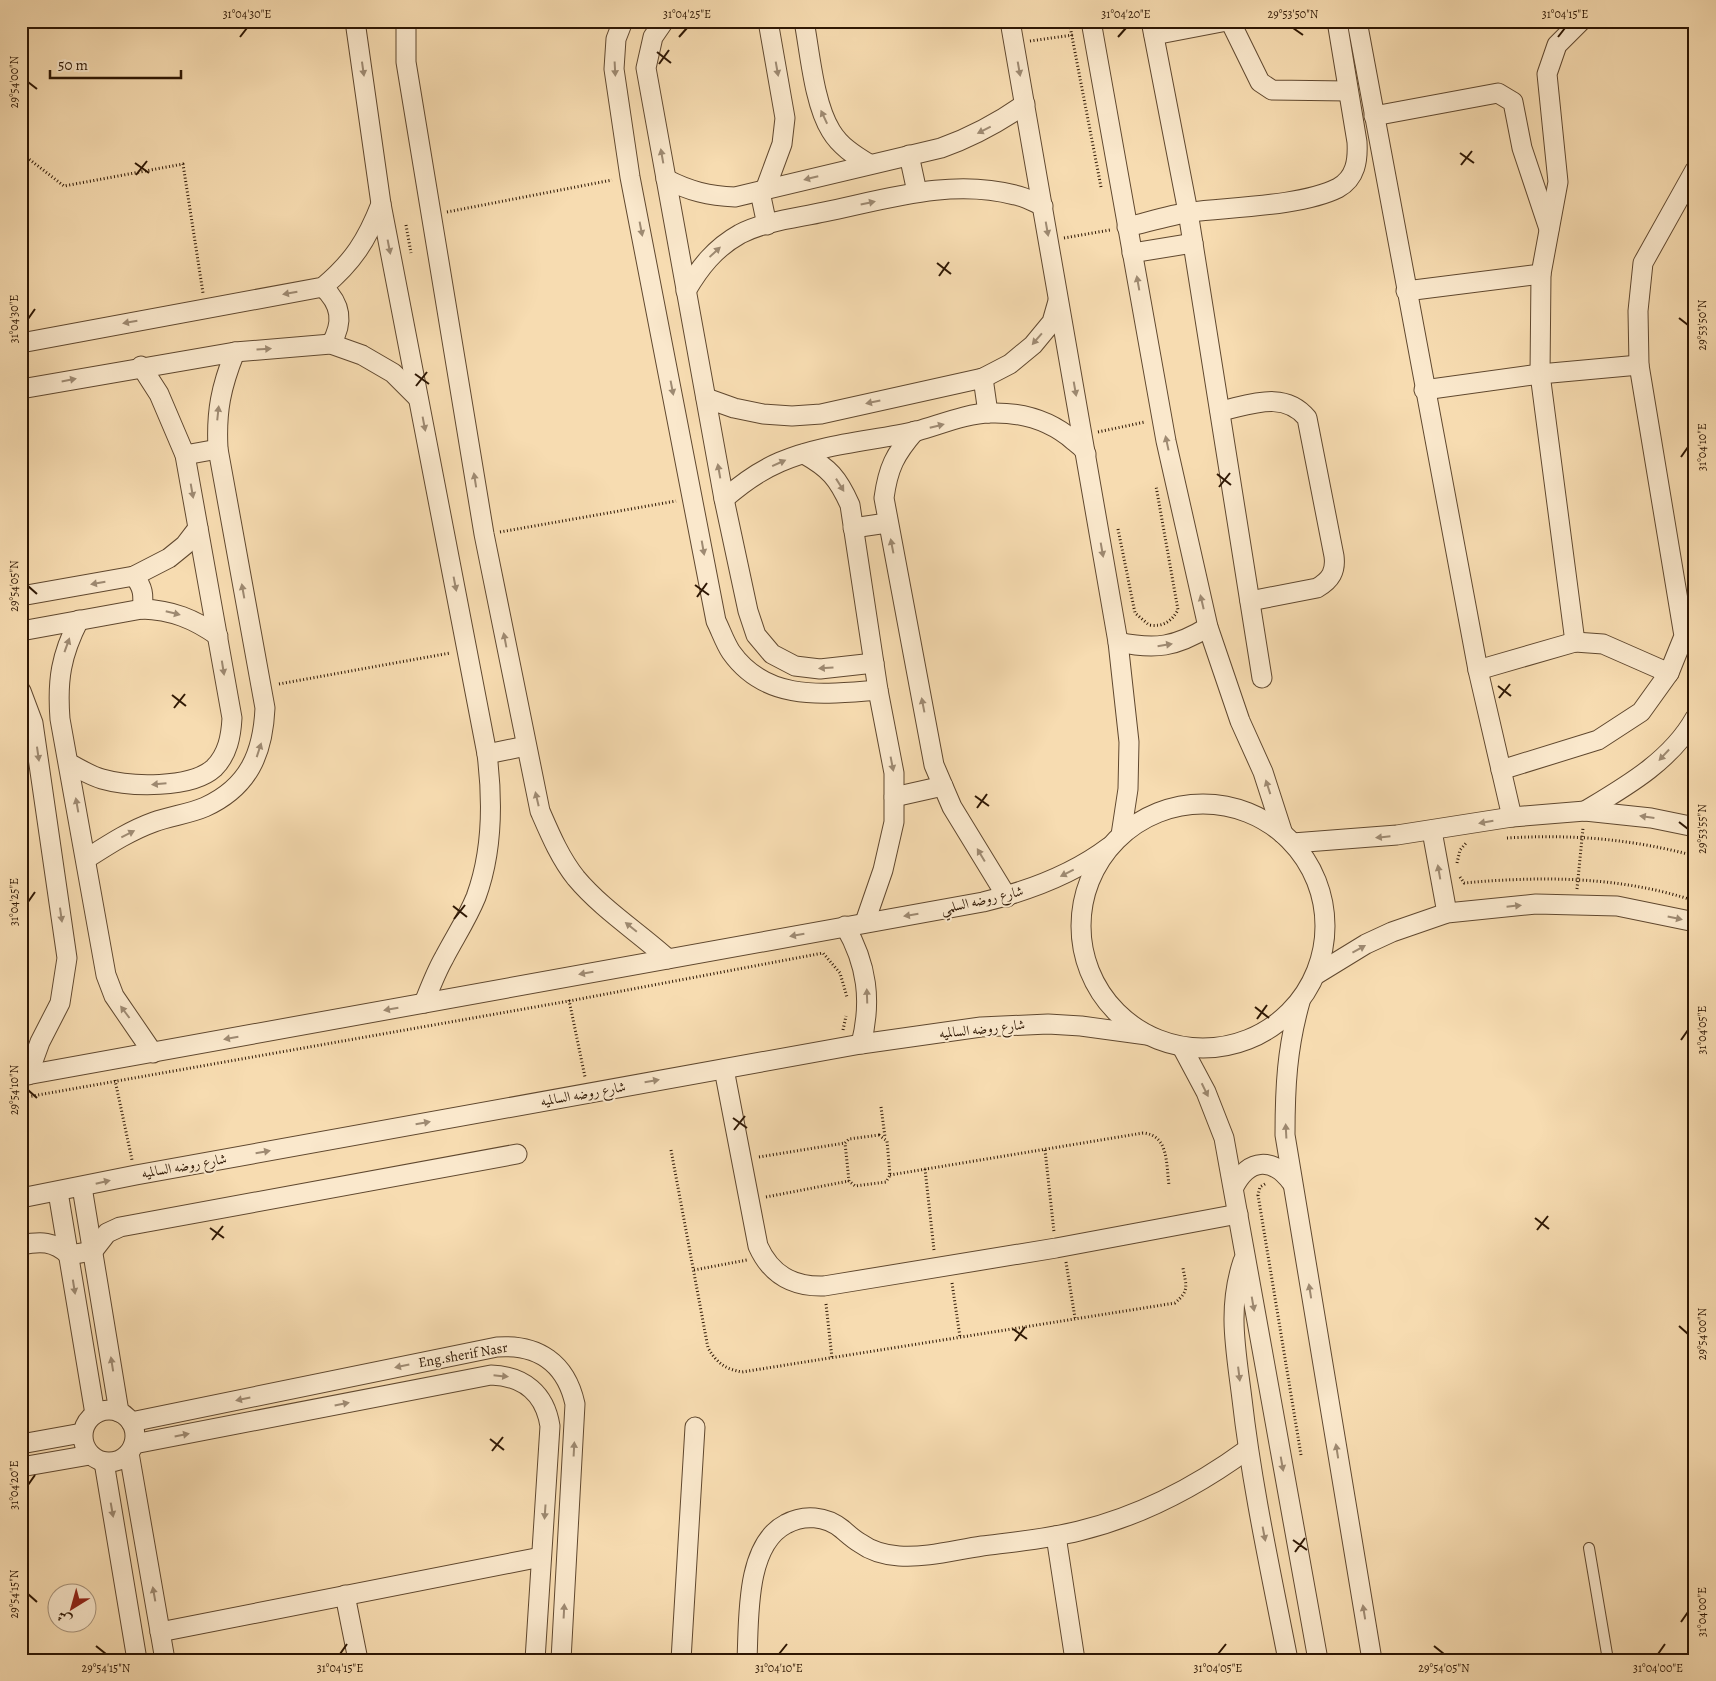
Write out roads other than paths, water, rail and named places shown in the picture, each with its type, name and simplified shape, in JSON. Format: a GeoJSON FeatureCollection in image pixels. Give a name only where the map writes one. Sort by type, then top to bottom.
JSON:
{"type":"FeatureCollection","features":[{"type":"Feature","properties":{"kind":"street"},"geometry":{"type":"LineString","coordinates":[[355,21],[381,204],[468,650],[492,790],[491,826],[486,861],[473,904],[462,929],[443,959],[424,1003]]}},
{"type":"Feature","properties":{"kind":"street"},"geometry":{"type":"LineString","coordinates":[[406,21],[406,62],[484,534],[540,811],[555,845],[576,877],[602,904],[668,958]]}},
{"type":"Feature","properties":{"kind":"street"},"geometry":{"type":"LineString","coordinates":[[623,21],[616,39],[614,69],[630,177],[694,498],[716,621],[731,652],[756,677],[787,692],[821,694],[878,690]]}},
{"type":"Feature","properties":{"kind":"street"},"geometry":{"type":"LineString","coordinates":[[664,21],[653,36],[646,68],[724,499],[748,611],[756,635],[772,654],[795,666],[820,669],[874,664]]}},
{"type":"Feature","properties":{"kind":"street"},"geometry":{"type":"LineString","coordinates":[[767,225],[762,191],[782,144],[785,118],[768,21]]}},
{"type":"Feature","properties":{"kind":"street"},"geometry":{"type":"LineString","coordinates":[[804,21],[820,109],[831,131],[848,150],[869,164]]}},
{"type":"Feature","properties":{"kind":"street"},"geometry":{"type":"LineString","coordinates":[[1010,21],[1089,473]]}},
{"type":"Feature","properties":{"kind":"street"},"geometry":{"type":"LineString","coordinates":[[1262,678],[1188,212],[1152,28],[1229,21],[1260,82],[1272,90],[1348,91]]}},
{"type":"Feature","properties":{"kind":"street"},"geometry":{"type":"LineString","coordinates":[[1127,227],[1188,212],[1296,200],[1339,188],[1352,176],[1358,160],[1337,21]]}},
{"type":"Feature","properties":{"kind":"street"},"geometry":{"type":"LineString","coordinates":[[1357,21],[1424,390],[1478,670],[1512,817]]}},
{"type":"Feature","properties":{"kind":"street"},"geometry":{"type":"LineString","coordinates":[[1575,642],[1540,374],[1541,274],[1558,182],[1547,74],[1557,45],[1581,21]]}},
{"type":"Feature","properties":{"kind":"street"},"geometry":{"type":"LineString","coordinates":[[724,499],[761,472],[804,454],[915,431],[988,413],[1014,413],[1032,418],[1064,432],[1085,450],[1118,642],[1129,742],[1128,789],[1115,841],[1090,878],[1081,914],[1083,950],[1096,985],[1118,1014],[1148,1035],[1182,1047],[1215,1048],[1248,1041],[1276,1025],[1300,1002],[1317,974],[1324,947],[1326,919],[1323,900],[1310,866],[1288,838],[1263,772],[1240,721],[1208,627],[1154,420],[1132,253],[1092,26]]}},
{"type":"Feature","properties":{"kind":"street"},"geometry":{"type":"LineString","coordinates":[[1374,116],[1498,93],[1513,102],[1522,148],[1549,230]]}},
{"type":"Feature","properties":{"kind":"street"},"geometry":{"type":"LineString","coordinates":[[666,179],[688,190],[711,196],[736,197],[941,148],[971,137],[1000,122],[1025,104]]}},
{"type":"Feature","properties":{"kind":"street"},"geometry":{"type":"LineString","coordinates":[[910,155],[916,192]]}},
{"type":"Feature","properties":{"kind":"street"},"geometry":{"type":"LineString","coordinates":[[1501,770],[1598,740],[1641,712],[1669,673],[1684,636],[1639,365],[1638,311],[1643,263],[1695,170]]}},
{"type":"Feature","properties":{"kind":"street"},"geometry":{"type":"LineString","coordinates":[[686,291],[700,268],[718,248],[741,234],[767,225],[916,192],[950,188],[983,189],[1016,195],[1043,206]]}},
{"type":"Feature","properties":{"kind":"street"},"geometry":{"type":"LineString","coordinates":[[21,342],[323,287],[355,255],[369,233],[381,204]]}},
{"type":"Feature","properties":{"kind":"street"},"geometry":{"type":"LineString","coordinates":[[1132,253],[1193,243]]}},
{"type":"Feature","properties":{"kind":"street"},"geometry":{"type":"LineString","coordinates":[[1406,291],[1541,274]]}},
{"type":"Feature","properties":{"kind":"street"},"geometry":{"type":"LineString","coordinates":[[323,287],[332,296],[338,307],[340,320],[338,333],[331,344]]}},
{"type":"Feature","properties":{"kind":"street"},"geometry":{"type":"LineString","coordinates":[[706,398],[734,408],[763,414],[792,416],[821,414],[983,378],[1010,364],[1033,345],[1052,322],[1058,297]]}},
{"type":"Feature","properties":{"kind":"street"},"geometry":{"type":"LineString","coordinates":[[21,389],[141,366],[235,352],[331,344],[362,355],[393,373],[418,398]]}},
{"type":"Feature","properties":{"kind":"street"},"geometry":{"type":"LineString","coordinates":[[86,859],[118,839],[152,822],[204,808],[226,795],[244,778],[257,757],[264,733],[265,708],[218,449],[217,416],[222,383],[235,352]]}},
{"type":"Feature","properties":{"kind":"street"},"geometry":{"type":"LineString","coordinates":[[1424,390],[1540,374],[1639,365]]}},
{"type":"Feature","properties":{"kind":"street"},"geometry":{"type":"LineString","coordinates":[[70,764],[100,778],[126,784],[174,782],[197,778],[214,768],[225,752],[230,737],[232,718],[185,455],[162,402],[141,366]]}},
{"type":"Feature","properties":{"kind":"street"},"geometry":{"type":"LineString","coordinates":[[983,378],[988,413]]}},
{"type":"Feature","properties":{"kind":"street"},"geometry":{"type":"LineString","coordinates":[[1220,411],[1274,400],[1290,403],[1307,418],[1334,556],[1332,574],[1323,584],[1250,602]]}},
{"type":"Feature","properties":{"kind":"street"},"geometry":{"type":"LineString","coordinates":[[915,431],[898,450],[888,473],[884,498],[934,765],[952,807],[1007,897]]}},
{"type":"Feature","properties":{"kind":"street"},"geometry":{"type":"LineString","coordinates":[[185,455],[218,449]]}},
{"type":"Feature","properties":{"kind":"street"},"geometry":{"type":"LineString","coordinates":[[804,454],[824,465],[840,483],[850,505],[878,690],[894,774],[894,822],[882,870],[865,922]]}},
{"type":"Feature","properties":{"kind":"street"},"geometry":{"type":"LineString","coordinates":[[852,528],[888,523]]}},
{"type":"Feature","properties":{"kind":"street"},"geometry":{"type":"LineString","coordinates":[[21,596],[134,576],[170,558],[198,528]]}},
{"type":"Feature","properties":{"kind":"street"},"geometry":{"type":"LineString","coordinates":[[134,576],[142,586],[144,597],[142,609]]}},
{"type":"Feature","properties":{"kind":"street"},"geometry":{"type":"LineString","coordinates":[[21,631],[142,609],[162,610],[182,615],[200,623],[218,636]]}},
{"type":"Feature","properties":{"kind":"street"},"geometry":{"type":"LineString","coordinates":[[79,620],[67,644],[60,669],[58,694],[60,719],[70,764],[106,975],[114,996],[153,1052]]}},
{"type":"Feature","properties":{"kind":"street"},"geometry":{"type":"LineString","coordinates":[[1118,642],[1142,647],[1165,646],[1188,640],[1208,627]]}},
{"type":"Feature","properties":{"kind":"street"},"geometry":{"type":"LineString","coordinates":[[1478,670],[1575,642],[1602,644],[1669,673]]}},
{"type":"Feature","properties":{"kind":"street"},"geometry":{"type":"LineString","coordinates":[[21,690],[33,723],[67,958],[60,1003],[25,1076]]}},
{"type":"Feature","properties":{"kind":"street"},"geometry":{"type":"LineString","coordinates":[[1584,811],[1654,766],[1690,728],[1695,718]]}},
{"type":"Feature","properties":{"kind":"street"},"geometry":{"type":"LineString","coordinates":[[33,723],[60,719]]}},
{"type":"Feature","properties":{"kind":"street"},"geometry":{"type":"LineString","coordinates":[[487,754],[526,746]]}},
{"type":"Feature","properties":{"kind":"street"},"geometry":{"type":"LineString","coordinates":[[894,796],[943,786]]}},
{"type":"Feature","properties":{"kind":"street","name":"شارع روضه السلمي"},"geometry":{"type":"LineString","coordinates":[[845,926],[1007,897],[1064,875],[1092,860],[1145,818],[1173,807],[1202,804],[1231,807],[1259,817],[1288,838]]}},
{"type":"Feature","properties":{"kind":"street"},"geometry":{"type":"LineString","coordinates":[[1288,838],[1363,839],[1432,831],[1512,817],[1584,811],[1651,818],[1695,827]]}},
{"type":"Feature","properties":{"kind":"street"},"geometry":{"type":"LineString","coordinates":[[1432,831],[1446,913]]}},
{"type":"Feature","properties":{"kind":"street"},"geometry":{"type":"LineString","coordinates":[[1317,974],[1358,949],[1392,932],[1446,913],[1536,904],[1617,906],[1695,922]]}},
{"type":"Feature","properties":{"kind":"street"},"geometry":{"type":"LineString","coordinates":[[25,1076],[845,926],[854,941],[865,974],[867,1010],[860,1044]]}},
{"type":"Feature","properties":{"kind":"street"},"geometry":{"type":"LineString","coordinates":[[1300,1002],[1290,1038],[1285,1086],[1285,1135],[1372,1660]]}},
{"type":"Feature","properties":{"kind":"street","name":"شارع روضه السالميه"},"geometry":{"type":"LineString","coordinates":[[21,1198],[588,1092],[860,1044],[1014,1024],[1081,1026],[1148,1035]]}},
{"type":"Feature","properties":{"kind":"street"},"geometry":{"type":"LineString","coordinates":[[1182,1047],[1206,1092],[1224,1138],[1318,1660]]}},
{"type":"Feature","properties":{"kind":"street"},"geometry":{"type":"LineString","coordinates":[[724,1069],[758,1246],[762,1257],[771,1268],[795,1284],[824,1286],[1059,1247],[1238,1214]]}},
{"type":"Feature","properties":{"kind":"street"},"geometry":{"type":"LineString","coordinates":[[21,1245],[45,1242],[57,1246],[69,1255],[93,1251],[108,1233],[120,1227],[517,1154]]}},
{"type":"Feature","properties":{"kind":"street"},"geometry":{"type":"LineString","coordinates":[[1234,1187],[1241,1173],[1254,1165],[1269,1164],[1283,1170],[1292,1183]]}},
{"type":"Feature","properties":{"kind":"street"},"geometry":{"type":"LineString","coordinates":[[82,1187],[125,1417],[135,1432],[132,1449],[165,1660]]}},
{"type":"Feature","properties":{"kind":"street"},"geometry":{"type":"LineString","coordinates":[[58,1192],[95,1414]]}},
{"type":"Feature","properties":{"kind":"street"},"geometry":{"type":"LineString","coordinates":[[1244,1257],[1236,1282],[1232,1307],[1248,1449],[1288,1660]]}},
{"type":"Feature","properties":{"kind":"street","name":"Eng.sherif Nasr"},"geometry":{"type":"LineString","coordinates":[[125,1417],[497,1347],[524,1347],[548,1358],[562,1373],[572,1391],[575,1404],[561,1660]]}},
{"type":"Feature","properties":{"kind":"street"},"geometry":{"type":"LineString","coordinates":[[21,1467],[97,1459],[118,1461],[132,1449],[491,1375],[516,1378],[527,1384],[543,1402],[550,1426],[535,1660]]}},
{"type":"Feature","properties":{"kind":"street"},"geometry":{"type":"LineString","coordinates":[[125,1417],[107,1410],[95,1414],[89,1419],[82,1433],[84,1445],[97,1459],[137,1660]]}},
{"type":"Feature","properties":{"kind":"street"},"geometry":{"type":"LineString","coordinates":[[681,1660],[695,1427]]}},
{"type":"Feature","properties":{"kind":"street"},"geometry":{"type":"LineString","coordinates":[[21,1444],[82,1433]]}},
{"type":"Feature","properties":{"kind":"street"},"geometry":{"type":"LineString","coordinates":[[746,1660],[752,1589],[758,1560],[768,1539],[776,1530],[790,1522],[807,1517],[826,1520],[835,1524],[869,1548],[901,1556],[1056,1536],[1109,1523],[1168,1500],[1196,1485],[1248,1449]]}},
{"type":"Feature","properties":{"kind":"street"},"geometry":{"type":"LineString","coordinates":[[1056,1536],[1075,1660]]}},
{"type":"Feature","properties":{"kind":"street"},"geometry":{"type":"LineString","coordinates":[[160,1632],[541,1557]]}},
{"type":"Feature","properties":{"kind":"street"},"geometry":{"type":"LineString","coordinates":[[345,1595],[358,1660]]}},
{"type":"Feature","properties":{"kind":"lane"},"geometry":{"type":"LineString","coordinates":[[1589,1548],[1608,1660]]}}]}
